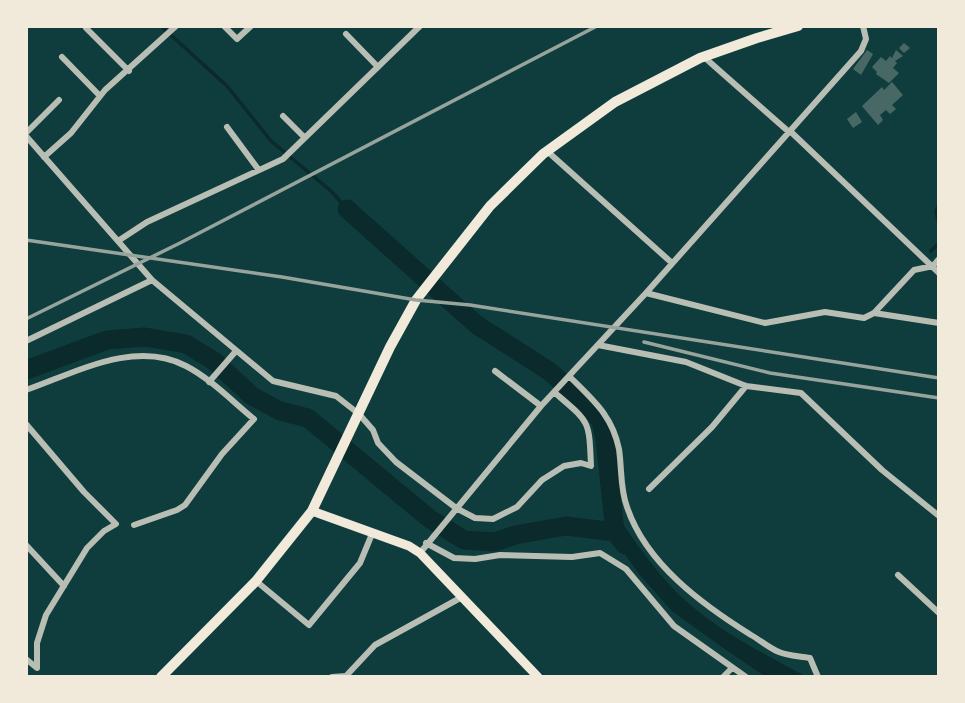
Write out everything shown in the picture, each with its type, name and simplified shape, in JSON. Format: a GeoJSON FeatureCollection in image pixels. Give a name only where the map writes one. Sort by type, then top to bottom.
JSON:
{"type":"FeatureCollection","features":[{"type":"Feature","properties":{"kind":"highway"},"geometry":{"type":"LineString","coordinates":[[165,675],[256,581],[312,511],[390,347],[425,286],[490,206],[547,151],[615,102],[704,57],[798,26]]}},
{"type":"Feature","properties":{"kind":"main road"},"geometry":{"type":"LineString","coordinates":[[312,511],[409,546],[420,553],[538,677]]}},
{"type":"Feature","properties":{"kind":"street"},"geometry":{"type":"LineString","coordinates":[[224,26],[237,39],[251,26]]}},
{"type":"Feature","properties":{"kind":"street"},"geometry":{"type":"LineString","coordinates":[[118,241],[147,222],[283,159],[420,26]]}},
{"type":"Feature","properties":{"kind":"street"},"geometry":{"type":"LineString","coordinates":[[420,553],[541,406],[646,293],[861,51],[866,39],[863,26]]}},
{"type":"Feature","properties":{"kind":"street"},"geometry":{"type":"LineString","coordinates":[[86,28],[129,71]]}},
{"type":"Feature","properties":{"kind":"street"},"geometry":{"type":"LineString","coordinates":[[44,157],[71,133],[100,96],[174,28]]}},
{"type":"Feature","properties":{"kind":"street"},"geometry":{"type":"LineString","coordinates":[[346,34],[377,67]]}},
{"type":"Feature","properties":{"kind":"street"},"geometry":{"type":"LineString","coordinates":[[62,57],[100,96]]}},
{"type":"Feature","properties":{"kind":"street"},"geometry":{"type":"LineString","coordinates":[[704,57],[790,131],[939,273]]}},
{"type":"Feature","properties":{"kind":"street"},"geometry":{"type":"LineString","coordinates":[[59,100],[26,134],[152,280],[273,381],[336,396],[373,430],[378,443],[396,462],[456,509],[475,518],[493,519],[517,507],[542,480],[564,466],[582,463],[591,466],[589,428],[584,418],[554,392]]}},
{"type":"Feature","properties":{"kind":"street"},"geometry":{"type":"LineString","coordinates":[[283,116],[305,138]]}},
{"type":"Feature","properties":{"kind":"street"},"geometry":{"type":"LineString","coordinates":[[227,127],[258,169]]}},
{"type":"Feature","properties":{"kind":"street"},"geometry":{"type":"LineString","coordinates":[[547,151],[672,263]]}},
{"type":"Feature","properties":{"kind":"street"},"geometry":{"type":"LineString","coordinates":[[646,293],[765,323],[825,312],[864,318],[874,313],[914,270],[933,266],[939,259]]}},
{"type":"Feature","properties":{"kind":"street"},"geometry":{"type":"LineString","coordinates":[[26,341],[152,280]]}},
{"type":"Feature","properties":{"kind":"street"},"geometry":{"type":"LineString","coordinates":[[874,313],[939,323]]}},
{"type":"Feature","properties":{"kind":"street"},"geometry":{"type":"LineString","coordinates":[[598,345],[686,362],[746,386],[801,393],[882,470],[939,516]]}},
{"type":"Feature","properties":{"kind":"street"},"geometry":{"type":"LineString","coordinates":[[209,382],[236,351]]}},
{"type":"Feature","properties":{"kind":"street"},"geometry":{"type":"LineString","coordinates":[[26,390],[102,363],[124,357],[148,356],[169,359],[187,367],[254,419],[222,454],[185,505],[134,526]]}},
{"type":"Feature","properties":{"kind":"street"},"geometry":{"type":"LineString","coordinates":[[495,371],[541,406]]}},
{"type":"Feature","properties":{"kind":"street"},"geometry":{"type":"LineString","coordinates":[[569,376],[605,412],[613,426],[627,508],[638,532],[652,552],[702,601],[740,628],[778,652],[810,658],[818,677]]}},
{"type":"Feature","properties":{"kind":"street"},"geometry":{"type":"LineString","coordinates":[[649,489],[712,427],[746,386]]}},
{"type":"Feature","properties":{"kind":"street"},"geometry":{"type":"LineString","coordinates":[[26,424],[84,492],[116,524],[94,539],[87,548],[41,627],[37,643],[37,668],[26,659]]}},
{"type":"Feature","properties":{"kind":"street"},"geometry":{"type":"LineString","coordinates":[[256,581],[309,625],[360,563],[372,534]]}},
{"type":"Feature","properties":{"kind":"street"},"geometry":{"type":"LineString","coordinates":[[426,543],[454,558],[475,559],[500,555],[572,557],[600,553],[626,569],[674,626],[746,677]]}},
{"type":"Feature","properties":{"kind":"street"},"geometry":{"type":"LineString","coordinates":[[26,545],[64,586]]}},
{"type":"Feature","properties":{"kind":"street"},"geometry":{"type":"LineString","coordinates":[[898,575],[939,613]]}},
{"type":"Feature","properties":{"kind":"street"},"geometry":{"type":"LineString","coordinates":[[332,677],[346,676],[375,645],[462,597]]}},
{"type":"Feature","properties":{"kind":"street"},"geometry":{"type":"LineString","coordinates":[[723,677],[732,668]]}},
{"type":"Feature","properties":{"kind":"water"},"geometry":{"type":"Polygon","coordinates":[[[608,521],[622,523],[660,574],[715,624],[807,677],[766,677],[672,611],[639,574],[616,542],[604,536],[608,521]]]}},
{"type":"Feature","properties":{"kind":"building"},"geometry":{"type":"Polygon","coordinates":[[[904,43],[910,48],[904,53],[899,48],[904,43]]]}},
{"type":"Feature","properties":{"kind":"building"},"geometry":{"type":"Polygon","coordinates":[[[867,50],[873,54],[861,75],[853,69],[867,50]]]}},
{"type":"Feature","properties":{"kind":"building"},"geometry":{"type":"Polygon","coordinates":[[[896,50],[903,56],[895,61],[897,63],[893,68],[899,73],[889,83],[876,74],[872,67],[881,57],[886,61],[890,56],[892,58],[896,50]]]}},
{"type":"Feature","properties":{"kind":"building"},"geometry":{"type":"Polygon","coordinates":[[[892,82],[903,95],[892,105],[896,109],[890,114],[886,110],[880,115],[883,120],[878,125],[862,106],[882,87],[884,90],[892,82]]]}},
{"type":"Feature","properties":{"kind":"building"},"geometry":{"type":"Polygon","coordinates":[[[856,112],[862,122],[853,128],[847,119],[856,112]]]}},
{"type":"Feature","properties":{"kind":"waterway"},"geometry":{"type":"LineString","coordinates":[[161,26],[227,86],[271,141],[331,191],[347,209]]}},
{"type":"Feature","properties":{"kind":"waterway"},"geometry":{"type":"LineString","coordinates":[[939,204],[936,212],[939,224]]}},
{"type":"Feature","properties":{"kind":"waterway"},"geometry":{"type":"LineString","coordinates":[[347,209],[477,325],[549,371],[585,402],[601,421],[615,532]]}},
{"type":"Feature","properties":{"kind":"waterway"},"geometry":{"type":"LineString","coordinates":[[931,251],[939,243]]}},
{"type":"Feature","properties":{"kind":"waterway"},"geometry":{"type":"LineString","coordinates":[[26,370],[107,340],[145,337],[186,344],[214,361],[252,396],[280,411],[308,418],[430,519],[464,540],[495,542],[515,535],[566,526],[615,532],[625,545]]}},
{"type":"Feature","properties":{"kind":"railway"},"geometry":{"type":"LineString","coordinates":[[26,319],[180,243],[597,26]]}},
{"type":"Feature","properties":{"kind":"railway"},"geometry":{"type":"LineString","coordinates":[[26,240],[939,378]]}},
{"type":"Feature","properties":{"kind":"railway"},"geometry":{"type":"LineString","coordinates":[[644,342],[770,373],[939,398]]}}]}
